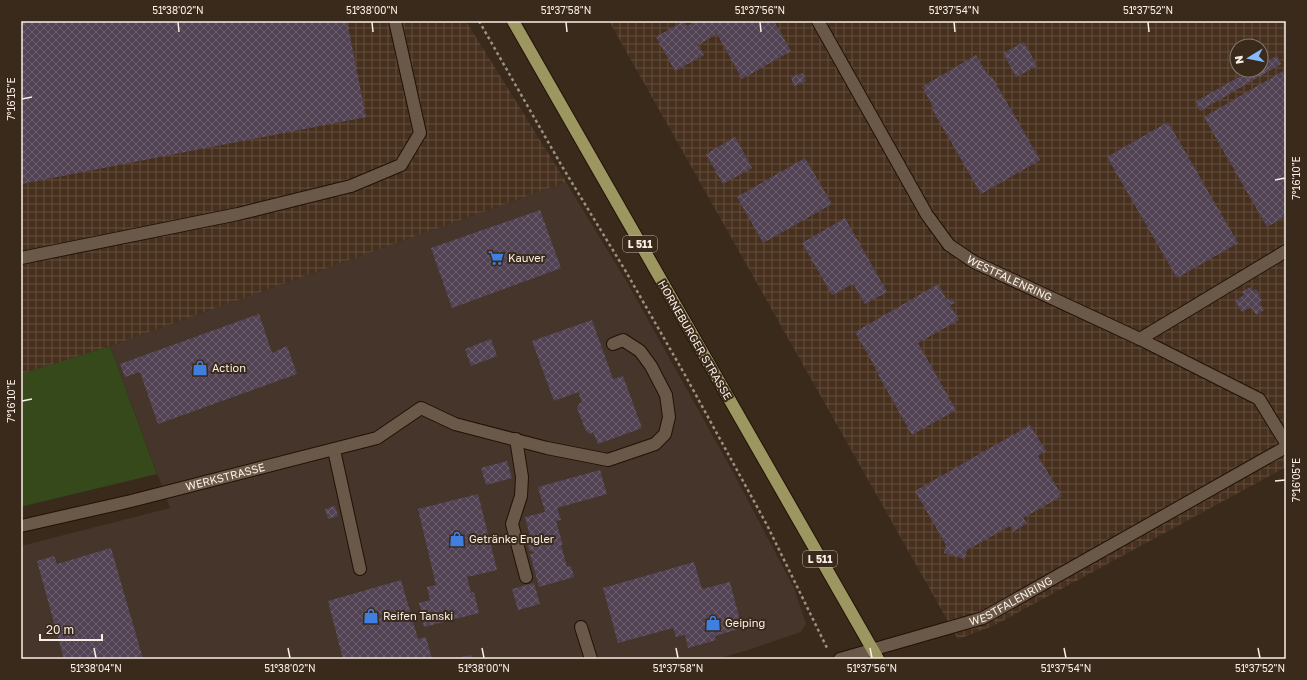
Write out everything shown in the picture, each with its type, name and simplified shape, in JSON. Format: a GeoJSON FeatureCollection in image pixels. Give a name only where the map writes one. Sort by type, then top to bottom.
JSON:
{"type":"FeatureCollection","features":[{"type":"Feature","properties":{"kind":"main road","name":"HORNEBURGER STRASSE"},"geometry":{"type":"LineString","coordinates":[[513,21],[875,655]]}},
{"type":"Feature","properties":{"kind":"street"},"geometry":{"type":"LineString","coordinates":[[21,258],[238,214],[351,186],[401,165],[420,133],[395,21]]}},
{"type":"Feature","properties":{"kind":"street","name":"WESTFALENRING"},"geometry":{"type":"LineString","coordinates":[[818,21],[927,215],[949,245],[974,262],[1140,339],[1259,399],[1286,443]]}},
{"type":"Feature","properties":{"kind":"street"},"geometry":{"type":"LineString","coordinates":[[1140,339],[1286,251]]}},
{"type":"Feature","properties":{"kind":"street"},"geometry":{"type":"LineString","coordinates":[[526,577],[512,524],[521,496],[522,477],[516,439],[547,448],[608,460],[654,444],[665,434],[669,416],[666,396],[651,366],[640,351],[623,340],[613,344]]}},
{"type":"Feature","properties":{"kind":"street","name":"WERKSTRASSE"},"geometry":{"type":"LineString","coordinates":[[21,526],[131,501],[377,438],[421,408],[455,424],[516,439]]}},
{"type":"Feature","properties":{"kind":"street","name":"WESTFALENRING"},"geometry":{"type":"LineString","coordinates":[[840,659],[875,655],[983,618],[1286,447]]}},
{"type":"Feature","properties":{"kind":"street"},"geometry":{"type":"LineString","coordinates":[[334,450],[360,569]]}},
{"type":"Feature","properties":{"kind":"street"},"geometry":{"type":"LineString","coordinates":[[581,627],[592,659]]}},
{"type":"Feature","properties":{"kind":"path"},"geometry":{"type":"LineString","coordinates":[[479,21],[563,168],[625,270],[685,375],[767,525],[829,653]]}},
{"type":"Feature","properties":{"kind":"shaded area"},"geometry":{"type":"Polygon","coordinates":[[[21,21],[466,21],[566,182],[110,346],[21,374],[21,21]]]}},
{"type":"Feature","properties":{"kind":"shaded area"},"geometry":{"type":"Polygon","coordinates":[[[609,21],[1286,21],[1286,467],[993,626],[958,639],[609,21]]]}},
{"type":"Feature","properties":{"kind":"shaded area"},"geometry":{"type":"Polygon","coordinates":[[[566,182],[628,284],[733,472],[794,588],[806,624],[801,632],[717,659],[21,659],[21,546],[170,508],[110,346],[566,182]]]}},
{"type":"Feature","properties":{"kind":"green space"},"geometry":{"type":"Polygon","coordinates":[[[110,346],[157,474],[24,506],[21,505],[21,374],[110,346]]]}},
{"type":"Feature","properties":{"kind":"building"},"geometry":{"type":"Polygon","coordinates":[[[21,21],[347,21],[366,117],[21,184],[21,21]]]}},
{"type":"Feature","properties":{"kind":"building"},"geometry":{"type":"Polygon","coordinates":[[[684,21],[687,26],[696,21],[774,21],[791,51],[742,79],[717,34],[698,45],[704,55],[675,71],[656,37],[684,21]]]}},
{"type":"Feature","properties":{"kind":"building"},"geometry":{"type":"Polygon","coordinates":[[[1024,42],[1037,66],[1016,77],[1003,53],[1024,42]]]}},
{"type":"Feature","properties":{"kind":"building"},"geometry":{"type":"Polygon","coordinates":[[[976,55],[989,77],[991,75],[1040,160],[981,194],[932,109],[934,108],[922,87],[976,55]]]}},
{"type":"Feature","properties":{"kind":"building"},"geometry":{"type":"Polygon","coordinates":[[[1277,56],[1281,64],[1269,71],[1269,60],[1277,56]]]}},
{"type":"Feature","properties":{"kind":"building"},"geometry":{"type":"Polygon","coordinates":[[[1285,70],[1286,216],[1267,227],[1204,117],[1285,70]]]}},
{"type":"Feature","properties":{"kind":"building"},"geometry":{"type":"Polygon","coordinates":[[[803,73],[806,81],[794,86],[791,77],[803,73]]]}},
{"type":"Feature","properties":{"kind":"building"},"geometry":{"type":"Polygon","coordinates":[[[1237,78],[1257,78],[1200,111],[1195,102],[1237,78]]]}},
{"type":"Feature","properties":{"kind":"building"},"geometry":{"type":"Polygon","coordinates":[[[1168,122],[1238,243],[1177,278],[1107,157],[1168,122]]]}},
{"type":"Feature","properties":{"kind":"building"},"geometry":{"type":"Polygon","coordinates":[[[735,137],[752,168],[723,184],[706,154],[735,137]]]}},
{"type":"Feature","properties":{"kind":"building"},"geometry":{"type":"Polygon","coordinates":[[[805,158],[832,204],[763,243],[737,197],[805,158]]]}},
{"type":"Feature","properties":{"kind":"building","name":"Kauver"},"geometry":{"type":"Polygon","coordinates":[[[540,210],[561,268],[452,308],[431,248],[540,210]]]}},
{"type":"Feature","properties":{"kind":"building"},"geometry":{"type":"Polygon","coordinates":[[[845,218],[887,292],[865,304],[853,284],[832,295],[802,243],[845,218]]]}},
{"type":"Feature","properties":{"kind":"building"},"geometry":{"type":"Polygon","coordinates":[[[938,284],[947,300],[952,298],[955,303],[950,305],[959,320],[918,343],[956,410],[912,435],[855,332],[938,284]]]}},
{"type":"Feature","properties":{"kind":"building"},"geometry":{"type":"Polygon","coordinates":[[[1251,287],[1253,291],[1256,289],[1262,300],[1259,302],[1264,310],[1256,315],[1251,307],[1242,312],[1235,301],[1244,295],[1242,292],[1251,287]]]}},
{"type":"Feature","properties":{"kind":"building","name":"Action"},"geometry":{"type":"Polygon","coordinates":[[[259,314],[272,353],[287,346],[297,374],[158,424],[140,372],[125,377],[120,364],[259,314]]]}},
{"type":"Feature","properties":{"kind":"building"},"geometry":{"type":"Polygon","coordinates":[[[592,320],[613,379],[623,376],[642,428],[598,444],[593,432],[590,434],[586,431],[577,408],[582,402],[578,392],[554,401],[532,341],[592,320]]]}},
{"type":"Feature","properties":{"kind":"building"},"geometry":{"type":"Polygon","coordinates":[[[491,339],[497,356],[471,366],[465,349],[491,339]]]}},
{"type":"Feature","properties":{"kind":"building"},"geometry":{"type":"Polygon","coordinates":[[[1030,425],[1046,451],[1038,456],[1062,496],[1023,518],[1027,523],[1013,532],[1010,526],[967,550],[965,559],[944,553],[946,545],[915,491],[1030,425]]]}},
{"type":"Feature","properties":{"kind":"building"},"geometry":{"type":"Polygon","coordinates":[[[507,461],[512,478],[486,485],[481,468],[507,461]]]}},
{"type":"Feature","properties":{"kind":"building"},"geometry":{"type":"Polygon","coordinates":[[[600,470],[607,494],[557,508],[561,520],[556,521],[563,545],[561,545],[567,567],[571,566],[574,577],[539,587],[530,554],[535,553],[529,550],[527,544],[531,540],[525,517],[545,512],[538,487],[600,470]]]}},
{"type":"Feature","properties":{"kind":"building","name":"Getränke Engler"},"geometry":{"type":"Polygon","coordinates":[[[478,494],[497,570],[467,577],[471,593],[474,592],[479,613],[424,627],[419,603],[430,600],[427,587],[436,585],[418,509],[478,494]]]}},
{"type":"Feature","properties":{"kind":"building"},"geometry":{"type":"Polygon","coordinates":[[[335,506],[338,516],[328,519],[325,509],[335,506]]]}},
{"type":"Feature","properties":{"kind":"building"},"geometry":{"type":"Polygon","coordinates":[[[111,548],[143,659],[64,659],[37,561],[54,556],[57,564],[111,548]]]}},
{"type":"Feature","properties":{"kind":"building"},"geometry":{"type":"Polygon","coordinates":[[[694,562],[702,589],[730,582],[742,628],[715,636],[716,640],[688,648],[685,635],[676,637],[673,628],[618,643],[603,588],[694,562]]]}},
{"type":"Feature","properties":{"kind":"building","name":"Reifen Tanski"},"geometry":{"type":"Polygon","coordinates":[[[401,580],[418,639],[426,637],[432,659],[343,659],[328,601],[401,580]]]}},
{"type":"Feature","properties":{"kind":"building"},"geometry":{"type":"Polygon","coordinates":[[[534,583],[540,604],[518,610],[512,589],[534,583]]]}},
{"type":"Feature","properties":{"kind":"building"},"geometry":{"type":"Polygon","coordinates":[[[471,655],[472,659],[457,659],[457,658],[471,655]]]}},
{"type":"Feature","properties":{"kind":"place","name":"Kauver"},"geometry":{"type":"Point","coordinates":[496,258]}},
{"type":"Feature","properties":{"kind":"place","name":"Action"},"geometry":{"type":"Point","coordinates":[200,368]}},
{"type":"Feature","properties":{"kind":"place","name":"Getränke Engler"},"geometry":{"type":"Point","coordinates":[457,539]}},
{"type":"Feature","properties":{"kind":"place","name":"Reifen Tanski"},"geometry":{"type":"Point","coordinates":[371,616]}},
{"type":"Feature","properties":{"kind":"place","name":"Geiping"},"geometry":{"type":"Point","coordinates":[713,623]}}]}
